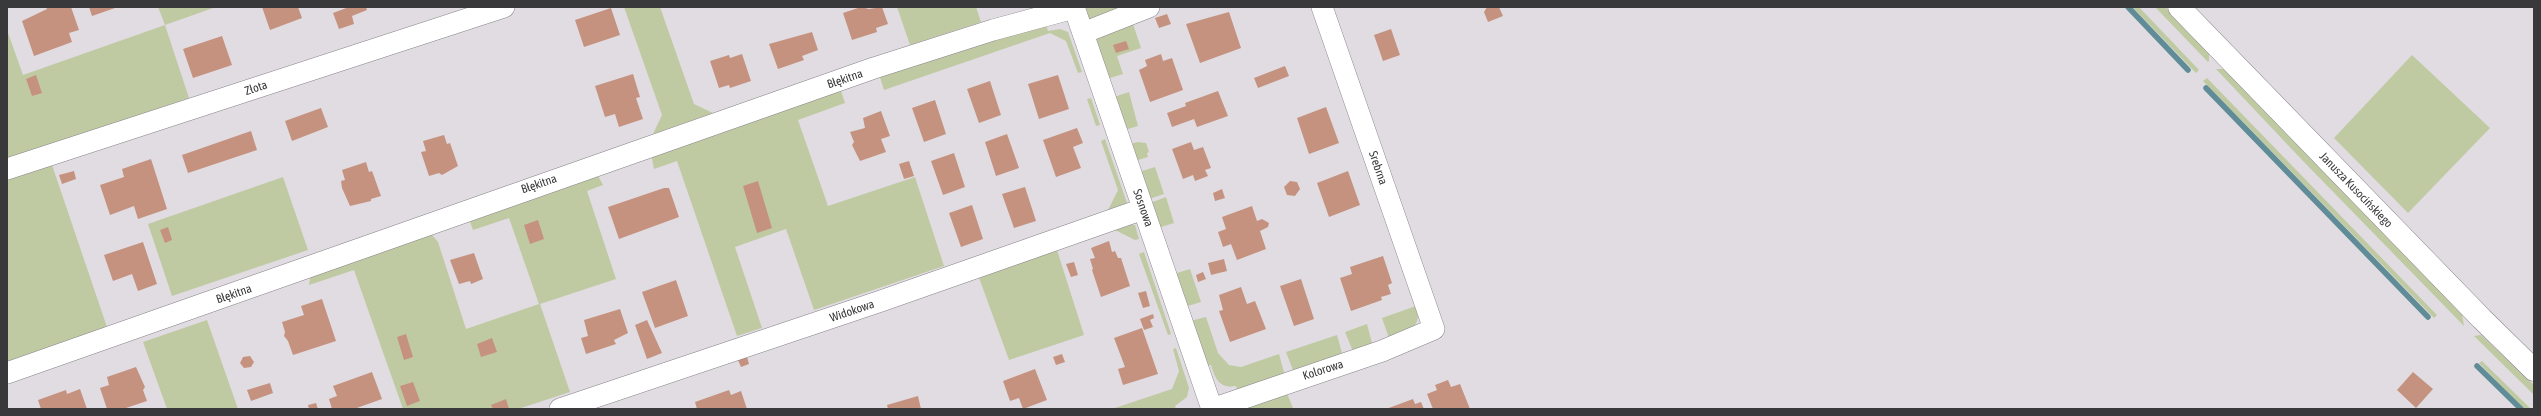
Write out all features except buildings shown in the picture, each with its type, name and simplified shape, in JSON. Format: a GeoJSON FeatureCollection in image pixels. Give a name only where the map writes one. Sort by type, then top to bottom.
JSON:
{"type":"FeatureCollection","features":[{"type":"Feature","properties":{"kind":"street","name":"Złota"},"geometry":{"type":"LineString","coordinates":[[7,169],[504,7]]}},
{"type":"Feature","properties":{"kind":"street","name":"Sosnowa"},"geometry":{"type":"LineString","coordinates":[[1074,7],[1212,409]]}},
{"type":"Feature","properties":{"kind":"street","name":"Błękitna"},"geometry":{"type":"LineString","coordinates":[[7,373],[874,68],[993,30],[1074,7]]}},
{"type":"Feature","properties":{"kind":"street"},"geometry":{"type":"LineString","coordinates":[[1083,33],[1149,7]]}},
{"type":"Feature","properties":{"kind":"street","name":"Srebrna"},"geometry":{"type":"LineString","coordinates":[[1322,7],[1434,329]]}},
{"type":"Feature","properties":{"kind":"street","name":"Janusza Kusocińskiego"},"geometry":{"type":"LineString","coordinates":[[2180,7],[2476,314],[2534,370]]}},
{"type":"Feature","properties":{"kind":"street","name":"Widokowa"},"geometry":{"type":"LineString","coordinates":[[560,409],[881,301],[1143,209]]}},
{"type":"Feature","properties":{"kind":"street","name":"Kolorowa"},"geometry":{"type":"LineString","coordinates":[[1212,409],[1382,351],[1434,329]]}},
{"type":"Feature","properties":{"kind":"green space"},"geometry":{"type":"Polygon","coordinates":[[[158,7],[216,7],[165,25],[158,7]]]}},
{"type":"Feature","properties":{"kind":"green space"},"geometry":{"type":"Polygon","coordinates":[[[624,7],[660,7],[694,104],[713,113],[653,134],[662,115],[624,7]]]}},
{"type":"Feature","properties":{"kind":"green space"},"geometry":{"type":"Polygon","coordinates":[[[897,7],[976,7],[981,22],[910,45],[897,7]]]}},
{"type":"Feature","properties":{"kind":"green space"},"geometry":{"type":"Polygon","coordinates":[[[1083,7],[1137,7],[1089,23],[1083,7]]]}},
{"type":"Feature","properties":{"kind":"green space"},"geometry":{"type":"Polygon","coordinates":[[[2132,7],[2139,7],[2199,70],[2196,73],[2132,7]]]}},
{"type":"Feature","properties":{"kind":"green space"},"geometry":{"type":"Polygon","coordinates":[[[2155,7],[2165,7],[2209,53],[2208,62],[2155,7]]]}},
{"type":"Feature","properties":{"kind":"green space"},"geometry":{"type":"Polygon","coordinates":[[[1132,21],[1141,48],[1117,56],[1123,74],[1110,78],[1107,77],[1095,39],[1132,21]]]}},
{"type":"Feature","properties":{"kind":"green space"},"geometry":{"type":"Polygon","coordinates":[[[165,25],[189,98],[7,160],[7,30],[23,75],[165,25]]]}},
{"type":"Feature","properties":{"kind":"green space"},"geometry":{"type":"Polygon","coordinates":[[[1046,25],[1048,31],[1060,29],[1068,32],[1082,72],[1078,73],[1066,41],[1050,33],[884,90],[879,74],[1046,25]]]}},
{"type":"Feature","properties":{"kind":"green space"},"geometry":{"type":"Polygon","coordinates":[[[2412,55],[2490,128],[2408,213],[2334,138],[2412,55]]]}},
{"type":"Feature","properties":{"kind":"green space"},"geometry":{"type":"Polygon","coordinates":[[[2216,69],[2225,69],[2462,314],[2464,326],[2303,161],[2216,69]]]}},
{"type":"Feature","properties":{"kind":"green space"},"geometry":{"type":"Polygon","coordinates":[[[2207,78],[2437,315],[2434,318],[2203,81],[2207,78]]]}},
{"type":"Feature","properties":{"kind":"green space"},"geometry":{"type":"Polygon","coordinates":[[[840,88],[845,103],[798,120],[828,206],[915,177],[944,266],[814,310],[786,229],[735,247],[762,328],[737,336],[677,161],[654,169],[651,153],[840,88]]]}},
{"type":"Feature","properties":{"kind":"green space"},"geometry":{"type":"Polygon","coordinates":[[[1129,92],[1138,126],[1128,129],[1124,128],[1114,97],[1129,92]]]}},
{"type":"Feature","properties":{"kind":"green space"},"geometry":{"type":"Polygon","coordinates":[[[1091,98],[1100,125],[1096,126],[1087,99],[1091,98]]]}},
{"type":"Feature","properties":{"kind":"green space"},"geometry":{"type":"Polygon","coordinates":[[[1105,139],[1127,203],[1116,210],[1108,210],[1118,190],[1101,141],[1105,139]]]}},
{"type":"Feature","properties":{"kind":"green space"},"geometry":{"type":"Polygon","coordinates":[[[1138,142],[1146,143],[1149,152],[1147,153],[1148,157],[1138,160],[1135,159],[1130,144],[1138,142]]]}},
{"type":"Feature","properties":{"kind":"green space"},"geometry":{"type":"Polygon","coordinates":[[[51,162],[108,330],[7,364],[7,177],[51,162]]]}},
{"type":"Feature","properties":{"kind":"green space"},"geometry":{"type":"Polygon","coordinates":[[[1155,167],[1164,194],[1149,199],[1140,175],[1142,171],[1155,167]]]}},
{"type":"Feature","properties":{"kind":"green space"},"geometry":{"type":"Polygon","coordinates":[[[596,172],[603,185],[587,191],[616,279],[540,304],[570,392],[518,409],[403,409],[354,270],[309,285],[310,278],[320,269],[429,231],[438,242],[466,329],[539,304],[509,218],[473,230],[468,216],[596,172]]]}},
{"type":"Feature","properties":{"kind":"green space"},"geometry":{"type":"Polygon","coordinates":[[[283,177],[308,250],[172,296],[148,224],[283,177]]]}},
{"type":"Feature","properties":{"kind":"green space"},"geometry":{"type":"Polygon","coordinates":[[[1166,197],[1174,223],[1158,228],[1150,203],[1166,197]]]}},
{"type":"Feature","properties":{"kind":"green space"},"geometry":{"type":"Polygon","coordinates":[[[1127,224],[1135,225],[1139,239],[1135,240],[1115,230],[1057,250],[1084,335],[1009,360],[978,275],[1127,224]]]}},
{"type":"Feature","properties":{"kind":"green space"},"geometry":{"type":"Polygon","coordinates":[[[1144,252],[1171,334],[1168,335],[1139,254],[1144,252]]]}},
{"type":"Feature","properties":{"kind":"green space"},"geometry":{"type":"Polygon","coordinates":[[[1190,269],[1201,302],[1188,306],[1184,304],[1175,277],[1177,273],[1190,269]]]}},
{"type":"Feature","properties":{"kind":"green space"},"geometry":{"type":"Polygon","coordinates":[[[1416,306],[1418,319],[1416,324],[1407,332],[1390,341],[1382,318],[1416,306]]]}},
{"type":"Feature","properties":{"kind":"green space"},"geometry":{"type":"Polygon","coordinates":[[[1206,317],[1218,353],[1229,365],[1241,367],[1279,354],[1285,376],[1237,391],[1236,386],[1225,386],[1219,382],[1211,365],[1205,366],[1190,321],[1206,317]]]}},
{"type":"Feature","properties":{"kind":"green space"},"geometry":{"type":"Polygon","coordinates":[[[207,320],[238,409],[167,409],[143,342],[207,320]]]}},
{"type":"Feature","properties":{"kind":"green space"},"geometry":{"type":"Polygon","coordinates":[[[1367,324],[1372,343],[1355,352],[1352,349],[1345,332],[1367,324]]]}},
{"type":"Feature","properties":{"kind":"green space"},"geometry":{"type":"Polygon","coordinates":[[[1337,335],[1342,353],[1340,357],[1294,373],[1286,352],[1337,335]]]}},
{"type":"Feature","properties":{"kind":"green space"},"geometry":{"type":"Polygon","coordinates":[[[2481,335],[2534,385],[2534,395],[2474,336],[2481,335]]]}},
{"type":"Feature","properties":{"kind":"green space"},"geometry":{"type":"Polygon","coordinates":[[[1176,348],[1189,388],[1187,397],[1175,406],[1176,409],[1112,409],[1172,389],[1179,371],[1173,349],[1176,348]]]}},
{"type":"Feature","properties":{"kind":"green space"},"geometry":{"type":"Polygon","coordinates":[[[2482,361],[2531,409],[2524,409],[2479,363],[2482,361]]]}},
{"type":"Feature","properties":{"kind":"green space"},"geometry":{"type":"Polygon","coordinates":[[[1286,391],[1293,408],[1239,409],[1286,391]]]}},
{"type":"Feature","properties":{"kind":"waterway"},"geometry":{"type":"LineString","coordinates":[[2128,7],[2188,70]]}},
{"type":"Feature","properties":{"kind":"waterway"},"geometry":{"type":"LineString","coordinates":[[2206,88],[2428,317]]}},
{"type":"Feature","properties":{"kind":"waterway"},"geometry":{"type":"LineString","coordinates":[[2477,366],[2521,409]]}}]}
